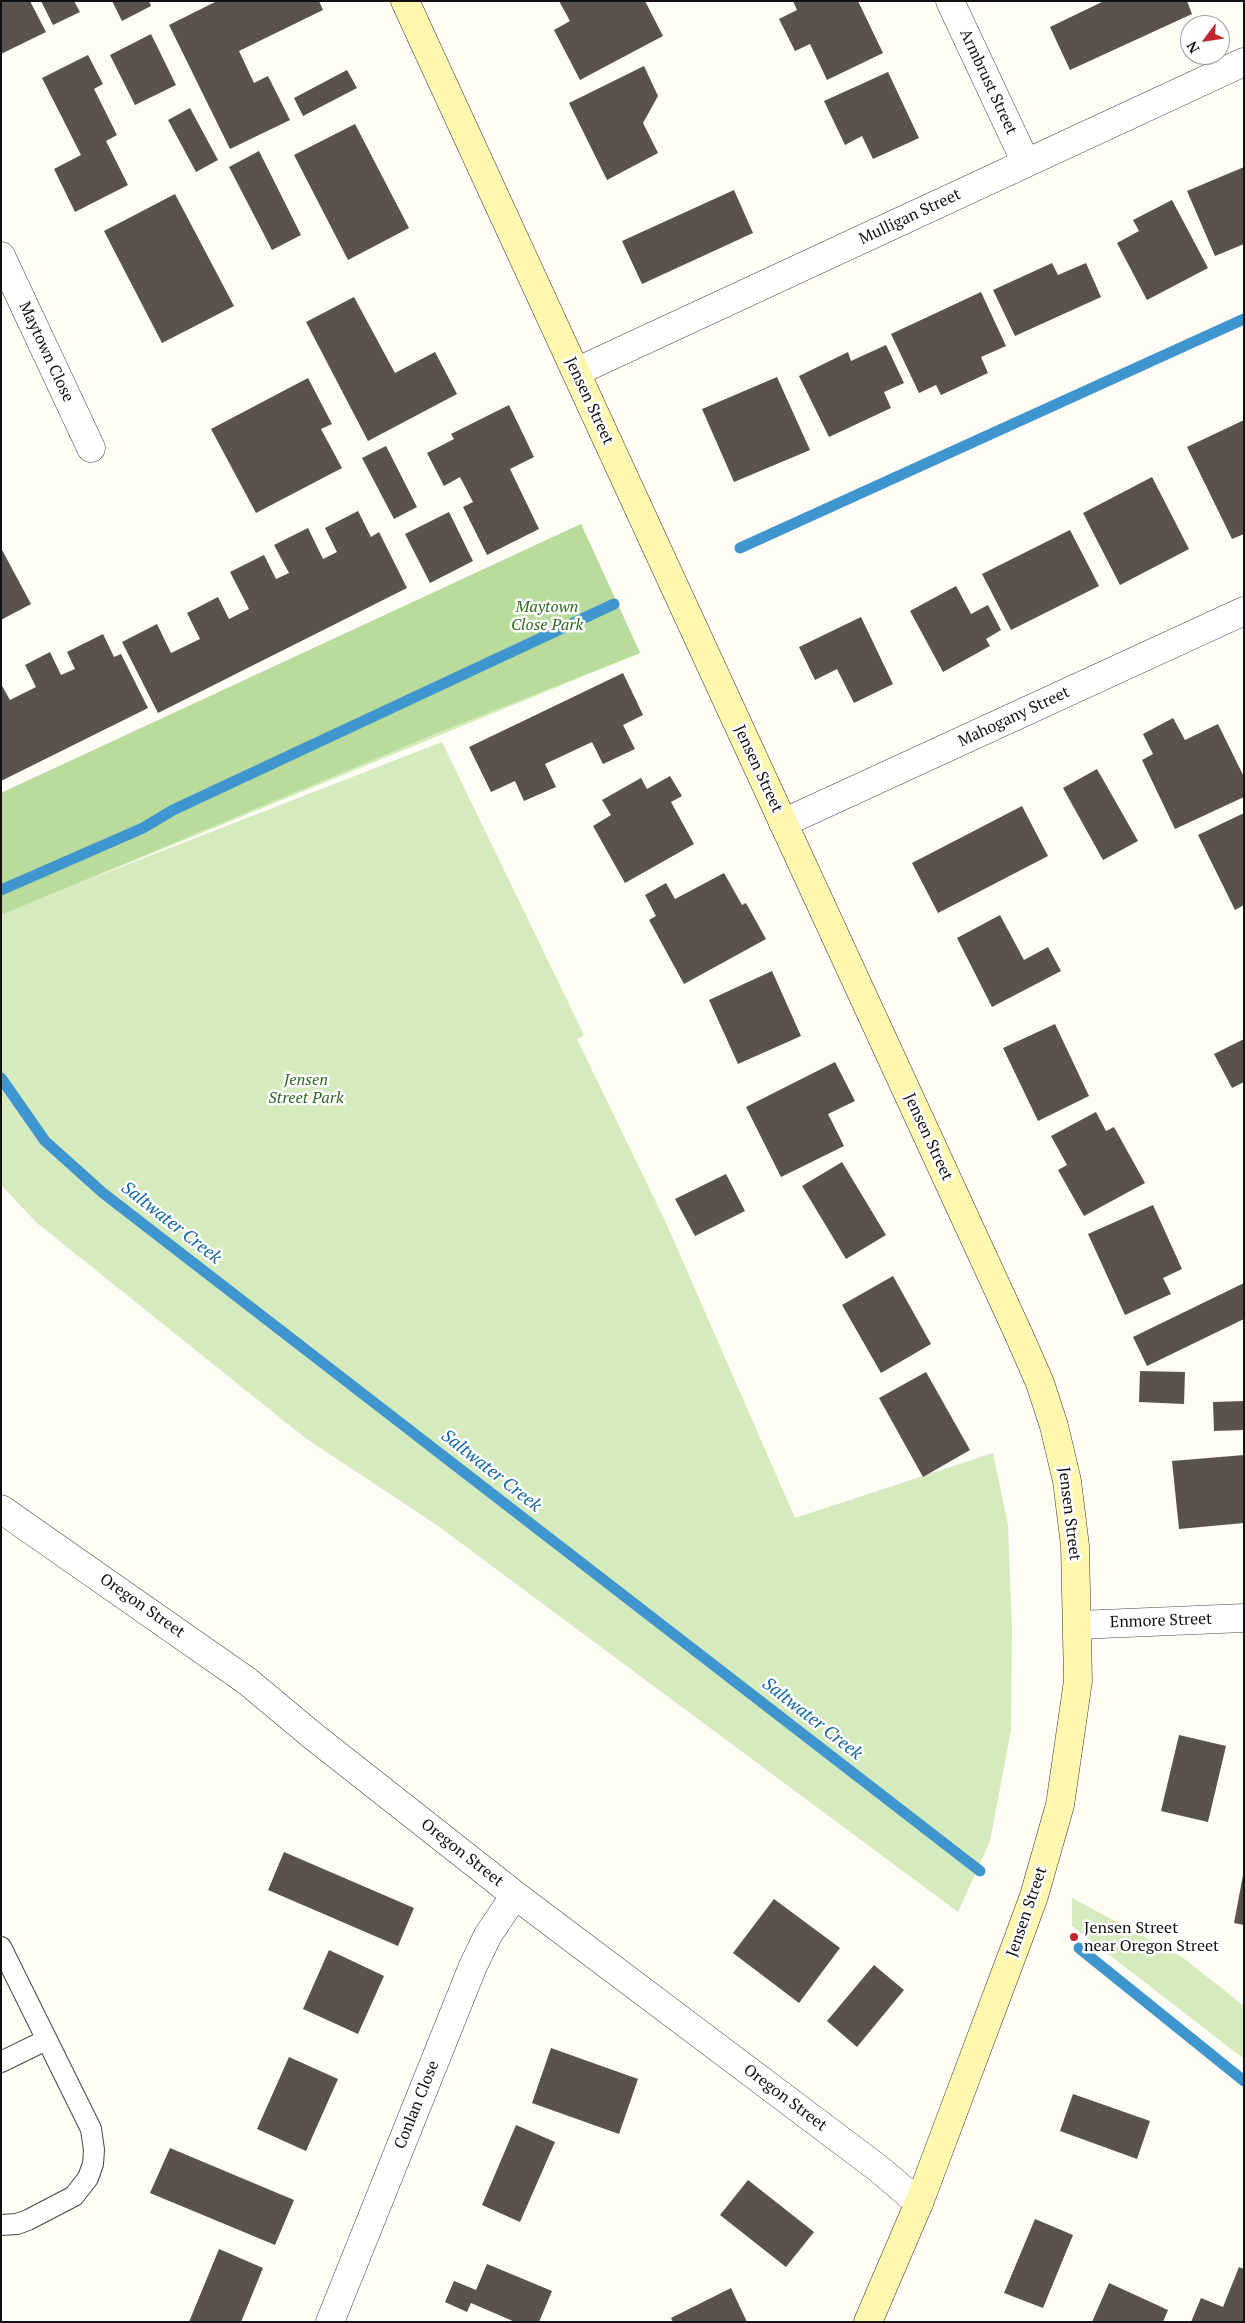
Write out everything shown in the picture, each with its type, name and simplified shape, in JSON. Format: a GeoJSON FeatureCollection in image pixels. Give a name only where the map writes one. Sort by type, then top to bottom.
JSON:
{"type":"FeatureCollection","features":[{"type":"Feature","properties":{"kind":"street","name":"Jensen Street"},"geometry":{"type":"LineString","coordinates":[[405,1],[1040,1382],[1054,1426],[1067,1481],[1075,1546],[1078,1680],[1060,1805],[1047,1852],[1019,1937],[919,2203],[868,2322]]}},
{"type":"Feature","properties":{"kind":"street","name":"Armbrust Street"},"geometry":{"type":"LineString","coordinates":[[950,1],[1026,163]]}},
{"type":"Feature","properties":{"kind":"street","name":"Mulligan Street"},"geometry":{"type":"LineString","coordinates":[[576,372],[1244,62]]}},
{"type":"Feature","properties":{"kind":"street","name":"Maytown Close"},"geometry":{"type":"LineString","coordinates":[[1,256],[91,448]]}},
{"type":"Feature","properties":{"kind":"street","name":"Mahogany Street"},"geometry":{"type":"LineString","coordinates":[[783,823],[1244,611]]}},
{"type":"Feature","properties":{"kind":"street","name":"Oregon Street"},"geometry":{"type":"LineString","coordinates":[[1,1509],[248,1681],[313,1736],[515,1894],[879,2169],[919,2203]]}},
{"type":"Feature","properties":{"kind":"street","name":"Enmore Street"},"geometry":{"type":"LineString","coordinates":[[1078,1625],[1244,1618]]}},
{"type":"Feature","properties":{"kind":"street","name":"Conlan Close"},"geometry":{"type":"LineString","coordinates":[[330,2322],[473,1966],[488,1935],[515,1894]]}},
{"type":"Feature","properties":{"kind":"lane"},"geometry":{"type":"LineString","coordinates":[[1,1947],[91,2129],[94,2150],[93,2164],[84,2185],[70,2199],[22,2223],[1,2225]]}},
{"type":"Feature","properties":{"kind":"lane"},"geometry":{"type":"LineString","coordinates":[[1,2062],[46,2040]]}},
{"type":"Feature","properties":{"kind":"green space","name":"Jensen Street Park"},"geometry":{"type":"Polygon","coordinates":[[[581,524],[640,653],[80,883],[442,742],[584,1035],[577,1039],[667,1225],[795,1518],[993,1453],[1008,1525],[1012,1629],[1011,1730],[990,1841],[958,1912],[438,1526],[304,1437],[37,1223],[1,1185],[1,793],[581,524]]]}},
{"type":"Feature","properties":{"kind":"green space","name":"Maytown Close Park"},"geometry":{"type":"Polygon","coordinates":[[[581,524],[640,653],[437,733],[1,915],[1,793],[581,524]]]}},
{"type":"Feature","properties":{"kind":"green space"},"geometry":{"type":"Polygon","coordinates":[[[1072,1898],[1182,1957],[1244,2006],[1244,2059],[1072,1926],[1072,1898]]]}},
{"type":"Feature","properties":{"kind":"building"},"geometry":{"type":"Polygon","coordinates":[[[1,1],[30,1],[46,32],[1,54],[1,1]]]}},
{"type":"Feature","properties":{"kind":"building"},"geometry":{"type":"Polygon","coordinates":[[[41,1],[74,1],[80,12],[53,25],[41,1]]]}},
{"type":"Feature","properties":{"kind":"building"},"geometry":{"type":"Polygon","coordinates":[[[112,1],[149,1],[151,6],[122,21],[112,1]]]}},
{"type":"Feature","properties":{"kind":"building"},"geometry":{"type":"Polygon","coordinates":[[[217,1],[319,1],[323,10],[239,51],[254,83],[268,76],[290,120],[230,149],[169,25],[217,1]]]}},
{"type":"Feature","properties":{"kind":"building"},"geometry":{"type":"Polygon","coordinates":[[[559,1],[645,1],[663,36],[580,80],[554,30],[570,21],[559,1]]]}},
{"type":"Feature","properties":{"kind":"building"},"geometry":{"type":"Polygon","coordinates":[[[793,1],[858,1],[883,53],[827,80],[810,44],[795,51],[779,19],[797,10],[793,1]]]}},
{"type":"Feature","properties":{"kind":"building"},"geometry":{"type":"Polygon","coordinates":[[[1104,1],[1187,1],[1192,14],[1180,15],[1180,20],[1070,70],[1050,27],[1104,1]]]}},
{"type":"Feature","properties":{"kind":"building"},"geometry":{"type":"Polygon","coordinates":[[[151,34],[176,85],[135,105],[110,55],[151,34]]]}},
{"type":"Feature","properties":{"kind":"building"},"geometry":{"type":"Polygon","coordinates":[[[88,55],[103,84],[94,89],[117,135],[106,141],[128,185],[75,212],[54,169],[81,155],[42,78],[88,55]]]}},
{"type":"Feature","properties":{"kind":"building"},"geometry":{"type":"Polygon","coordinates":[[[644,66],[658,96],[643,123],[658,153],[607,180],[569,103],[644,66]]]}},
{"type":"Feature","properties":{"kind":"building"},"geometry":{"type":"Polygon","coordinates":[[[347,70],[357,88],[303,116],[294,98],[347,70]]]}},
{"type":"Feature","properties":{"kind":"building"},"geometry":{"type":"Polygon","coordinates":[[[888,72],[919,138],[873,159],[862,136],[845,145],[824,101],[888,72]]]}},
{"type":"Feature","properties":{"kind":"building"},"geometry":{"type":"Polygon","coordinates":[[[190,108],[218,160],[196,172],[168,120],[190,108]]]}},
{"type":"Feature","properties":{"kind":"building"},"geometry":{"type":"Polygon","coordinates":[[[355,124],[409,228],[348,260],[294,155],[355,124]]]}},
{"type":"Feature","properties":{"kind":"building"},"geometry":{"type":"Polygon","coordinates":[[[259,151],[301,235],[272,250],[229,167],[259,151]]]}},
{"type":"Feature","properties":{"kind":"building"},"geometry":{"type":"Polygon","coordinates":[[[1244,167],[1244,244],[1215,256],[1187,191],[1244,167]]]}},
{"type":"Feature","properties":{"kind":"building"},"geometry":{"type":"Polygon","coordinates":[[[734,190],[753,233],[642,284],[622,241],[734,190]]]}},
{"type":"Feature","properties":{"kind":"building"},"geometry":{"type":"Polygon","coordinates":[[[175,194],[234,306],[162,343],[104,231],[175,194]]]}},
{"type":"Feature","properties":{"kind":"building"},"geometry":{"type":"Polygon","coordinates":[[[1172,200],[1208,268],[1147,300],[1117,243],[1139,231],[1133,220],[1172,200]]]}},
{"type":"Feature","properties":{"kind":"building"},"geometry":{"type":"Polygon","coordinates":[[[1052,263],[1058,275],[1086,263],[1101,297],[1015,336],[993,290],[1052,263]]]}},
{"type":"Feature","properties":{"kind":"building"},"geometry":{"type":"Polygon","coordinates":[[[981,292],[1006,346],[981,357],[988,373],[941,395],[936,385],[919,393],[891,334],[981,292]]]}},
{"type":"Feature","properties":{"kind":"building"},"geometry":{"type":"Polygon","coordinates":[[[354,297],[395,373],[435,352],[457,394],[368,441],[306,322],[354,297]]]}},
{"type":"Feature","properties":{"kind":"building"},"geometry":{"type":"Polygon","coordinates":[[[886,345],[904,383],[884,392],[891,408],[829,437],[799,376],[848,352],[851,361],[886,345]]]}},
{"type":"Feature","properties":{"kind":"building"},"geometry":{"type":"Polygon","coordinates":[[[777,377],[810,450],[734,482],[702,409],[777,377]]]}},
{"type":"Feature","properties":{"kind":"building"},"geometry":{"type":"Polygon","coordinates":[[[308,378],[332,424],[321,429],[342,468],[256,513],[211,429],[308,378]]]}},
{"type":"Feature","properties":{"kind":"building"},"geometry":{"type":"Polygon","coordinates":[[[509,405],[534,457],[510,469],[539,529],[487,555],[463,507],[473,502],[460,477],[444,486],[427,453],[454,439],[451,434],[509,405]]]}},
{"type":"Feature","properties":{"kind":"building"},"geometry":{"type":"Polygon","coordinates":[[[1244,420],[1244,534],[1232,539],[1187,447],[1244,420]]]}},
{"type":"Feature","properties":{"kind":"building"},"geometry":{"type":"Polygon","coordinates":[[[386,446],[417,507],[394,519],[362,458],[386,446]]]}},
{"type":"Feature","properties":{"kind":"building"},"geometry":{"type":"Polygon","coordinates":[[[1152,477],[1189,549],[1120,585],[1083,513],[1152,477]]]}},
{"type":"Feature","properties":{"kind":"building"},"geometry":{"type":"Polygon","coordinates":[[[358,511],[371,537],[379,532],[407,588],[158,713],[122,642],[157,624],[171,653],[200,639],[187,613],[218,597],[229,619],[249,609],[230,572],[264,555],[276,579],[289,573],[274,545],[308,528],[323,559],[337,552],[325,528],[358,511]]]}},
{"type":"Feature","properties":{"kind":"building"},"geometry":{"type":"Polygon","coordinates":[[[449,512],[473,561],[430,583],[405,534],[449,512]]]}},
{"type":"Feature","properties":{"kind":"building"},"geometry":{"type":"Polygon","coordinates":[[[1070,530],[1099,586],[1011,630],[982,574],[1070,530]]]}},
{"type":"Feature","properties":{"kind":"building"},"geometry":{"type":"Polygon","coordinates":[[[1,548],[31,604],[1,620],[1,548]]]}},
{"type":"Feature","properties":{"kind":"building"},"geometry":{"type":"Polygon","coordinates":[[[956,586],[971,614],[988,605],[1001,630],[986,639],[990,646],[943,672],[910,611],[956,586]]]}},
{"type":"Feature","properties":{"kind":"building"},"geometry":{"type":"Polygon","coordinates":[[[861,617],[893,684],[854,703],[837,669],[815,680],[799,647],[861,617]]]}},
{"type":"Feature","properties":{"kind":"building"},"geometry":{"type":"Polygon","coordinates":[[[103,634],[114,657],[121,654],[148,708],[1,781],[1,684],[10,700],[36,687],[25,665],[50,652],[61,675],[75,669],[67,652],[103,634]]]}},
{"type":"Feature","properties":{"kind":"building"},"geometry":{"type":"Polygon","coordinates":[[[623,673],[643,715],[623,725],[635,749],[603,764],[592,742],[545,764],[556,787],[524,801],[515,781],[491,792],[469,747],[623,673]]]}},
{"type":"Feature","properties":{"kind":"building"},"geometry":{"type":"Polygon","coordinates":[[[1173,718],[1185,740],[1218,724],[1244,777],[1244,797],[1175,829],[1142,760],[1153,754],[1143,734],[1173,718]]]}},
{"type":"Feature","properties":{"kind":"building"},"geometry":{"type":"Polygon","coordinates":[[[1097,769],[1138,841],[1103,860],[1063,788],[1097,769]]]}},
{"type":"Feature","properties":{"kind":"building"},"geometry":{"type":"Polygon","coordinates":[[[670,776],[682,796],[671,802],[694,844],[625,883],[593,826],[611,815],[602,800],[641,778],[647,789],[670,776]]]}},
{"type":"Feature","properties":{"kind":"building"},"geometry":{"type":"Polygon","coordinates":[[[1022,806],[1048,856],[938,913],[912,863],[1022,806]]]}},
{"type":"Feature","properties":{"kind":"building"},"geometry":{"type":"Polygon","coordinates":[[[1244,813],[1244,905],[1235,910],[1198,835],[1244,813]]]}},
{"type":"Feature","properties":{"kind":"building"},"geometry":{"type":"Polygon","coordinates":[[[724,873],[742,905],[746,903],[766,939],[684,984],[649,920],[656,916],[645,895],[666,883],[675,899],[724,873]]]}},
{"type":"Feature","properties":{"kind":"building"},"geometry":{"type":"Polygon","coordinates":[[[1000,915],[1024,960],[1048,947],[1061,971],[992,1007],[957,938],[1000,915]]]}},
{"type":"Feature","properties":{"kind":"building"},"geometry":{"type":"Polygon","coordinates":[[[772,971],[801,1036],[738,1064],[709,1000],[772,971]]]}},
{"type":"Feature","properties":{"kind":"building"},"geometry":{"type":"Polygon","coordinates":[[[1055,1024],[1089,1096],[1038,1121],[1003,1048],[1055,1024]]]}},
{"type":"Feature","properties":{"kind":"building"},"geometry":{"type":"Polygon","coordinates":[[[1244,1039],[1244,1082],[1232,1088],[1214,1054],[1244,1039]]]}},
{"type":"Feature","properties":{"kind":"building"},"geometry":{"type":"Polygon","coordinates":[[[835,1062],[855,1101],[828,1114],[844,1146],[781,1177],[746,1107],[835,1062]]]}},
{"type":"Feature","properties":{"kind":"building"},"geometry":{"type":"Polygon","coordinates":[[[1096,1112],[1106,1131],[1114,1127],[1145,1183],[1084,1216],[1058,1170],[1067,1165],[1051,1136],[1096,1112]]]}},
{"type":"Feature","properties":{"kind":"building"},"geometry":{"type":"Polygon","coordinates":[[[842,1162],[886,1235],[846,1259],[802,1186],[842,1162]]]}},
{"type":"Feature","properties":{"kind":"building"},"geometry":{"type":"Polygon","coordinates":[[[726,1174],[745,1211],[695,1236],[675,1199],[726,1174]]]}},
{"type":"Feature","properties":{"kind":"building"},"geometry":{"type":"Polygon","coordinates":[[[1153,1205],[1182,1269],[1163,1278],[1171,1294],[1125,1315],[1088,1234],[1153,1205]]]}},
{"type":"Feature","properties":{"kind":"building"},"geometry":{"type":"Polygon","coordinates":[[[893,1276],[931,1344],[881,1373],[842,1305],[893,1276]]]}},
{"type":"Feature","properties":{"kind":"building"},"geometry":{"type":"Polygon","coordinates":[[[1244,1283],[1244,1319],[1147,1366],[1133,1337],[1244,1283]]]}},
{"type":"Feature","properties":{"kind":"building"},"geometry":{"type":"Polygon","coordinates":[[[1140,1371],[1185,1372],[1184,1404],[1139,1402],[1140,1371]]]}},
{"type":"Feature","properties":{"kind":"building"},"geometry":{"type":"Polygon","coordinates":[[[926,1372],[970,1450],[923,1477],[879,1398],[926,1372]]]}},
{"type":"Feature","properties":{"kind":"building"},"geometry":{"type":"Polygon","coordinates":[[[1244,1401],[1244,1430],[1214,1431],[1213,1402],[1244,1401]]]}},
{"type":"Feature","properties":{"kind":"building"},"geometry":{"type":"Polygon","coordinates":[[[1244,1455],[1244,1523],[1179,1529],[1172,1461],[1244,1455]]]}},
{"type":"Feature","properties":{"kind":"building"},"geometry":{"type":"Polygon","coordinates":[[[1179,1735],[1226,1746],[1208,1822],[1161,1811],[1179,1735]]]}},
{"type":"Feature","properties":{"kind":"building"},"geometry":{"type":"Polygon","coordinates":[[[284,1852],[414,1908],[398,1946],[268,1890],[284,1852]]]}},
{"type":"Feature","properties":{"kind":"building"},"geometry":{"type":"Polygon","coordinates":[[[1244,1875],[1244,1925],[1234,1923],[1244,1875]]]}},
{"type":"Feature","properties":{"kind":"building"},"geometry":{"type":"Polygon","coordinates":[[[774,1899],[840,1948],[799,2003],[733,1953],[774,1899]]]}},
{"type":"Feature","properties":{"kind":"building"},"geometry":{"type":"Polygon","coordinates":[[[329,1950],[384,1976],[358,2034],[303,2009],[329,1950]]]}},
{"type":"Feature","properties":{"kind":"building"},"geometry":{"type":"Polygon","coordinates":[[[874,1965],[904,1990],[857,2047],[827,2021],[874,1965]]]}},
{"type":"Feature","properties":{"kind":"building"},"geometry":{"type":"Polygon","coordinates":[[[551,2048],[638,2079],[619,2134],[532,2103],[551,2048]]]}},
{"type":"Feature","properties":{"kind":"building"},"geometry":{"type":"Polygon","coordinates":[[[289,2057],[338,2079],[306,2151],[257,2129],[289,2057]]]}},
{"type":"Feature","properties":{"kind":"building"},"geometry":{"type":"Polygon","coordinates":[[[1073,2094],[1150,2121],[1137,2159],[1060,2131],[1073,2094]]]}},
{"type":"Feature","properties":{"kind":"building"},"geometry":{"type":"Polygon","coordinates":[[[516,2125],[555,2142],[520,2222],[482,2205],[516,2125]]]}},
{"type":"Feature","properties":{"kind":"building"},"geometry":{"type":"Polygon","coordinates":[[[170,2148],[294,2200],[275,2245],[150,2193],[170,2148]]]}},
{"type":"Feature","properties":{"kind":"building"},"geometry":{"type":"Polygon","coordinates":[[[748,2180],[814,2232],[786,2267],[720,2215],[748,2180]]]}},
{"type":"Feature","properties":{"kind":"building"},"geometry":{"type":"Polygon","coordinates":[[[1035,2219],[1073,2235],[1043,2308],[1004,2293],[1035,2219]]]}},
{"type":"Feature","properties":{"kind":"building"},"geometry":{"type":"Polygon","coordinates":[[[219,2249],[263,2268],[241,2322],[189,2322],[219,2249]]]}},
{"type":"Feature","properties":{"kind":"building"},"geometry":{"type":"Polygon","coordinates":[[[487,2264],[552,2291],[539,2322],[515,2322],[471,2303],[467,2312],[445,2302],[454,2281],[476,2290],[487,2264]]]}},
{"type":"Feature","properties":{"kind":"building"},"geometry":{"type":"Polygon","coordinates":[[[1239,2267],[1244,2269],[1244,2322],[1191,2322],[1201,2298],[1223,2307],[1239,2267]]]}},
{"type":"Feature","properties":{"kind":"building"},"geometry":{"type":"Polygon","coordinates":[[[1109,2283],[1168,2310],[1163,2322],[1092,2322],[1109,2283]]]}},
{"type":"Feature","properties":{"kind":"building"},"geometry":{"type":"Polygon","coordinates":[[[731,2288],[747,2322],[673,2322],[671,2318],[731,2288]]]}},
{"type":"Feature","properties":{"kind":"waterway"},"geometry":{"type":"LineString","coordinates":[[740,548],[1244,319]]}},
{"type":"Feature","properties":{"kind":"waterway"},"geometry":{"type":"LineString","coordinates":[[1,890],[143,828],[173,810],[614,604]]}},
{"type":"Feature","properties":{"kind":"waterway","name":"Saltwater Creek"},"geometry":{"type":"LineString","coordinates":[[1,1078],[45,1141],[103,1193],[980,1871]]}},
{"type":"Feature","properties":{"kind":"waterway","name":"Saltwater Creek"},"geometry":{"type":"LineString","coordinates":[[1079,1948],[1244,2081]]}},
{"type":"Feature","properties":{"kind":"place","name":"Jensen Street near Oregon Street"},"geometry":{"type":"Point","coordinates":[1074,1937]}}]}
